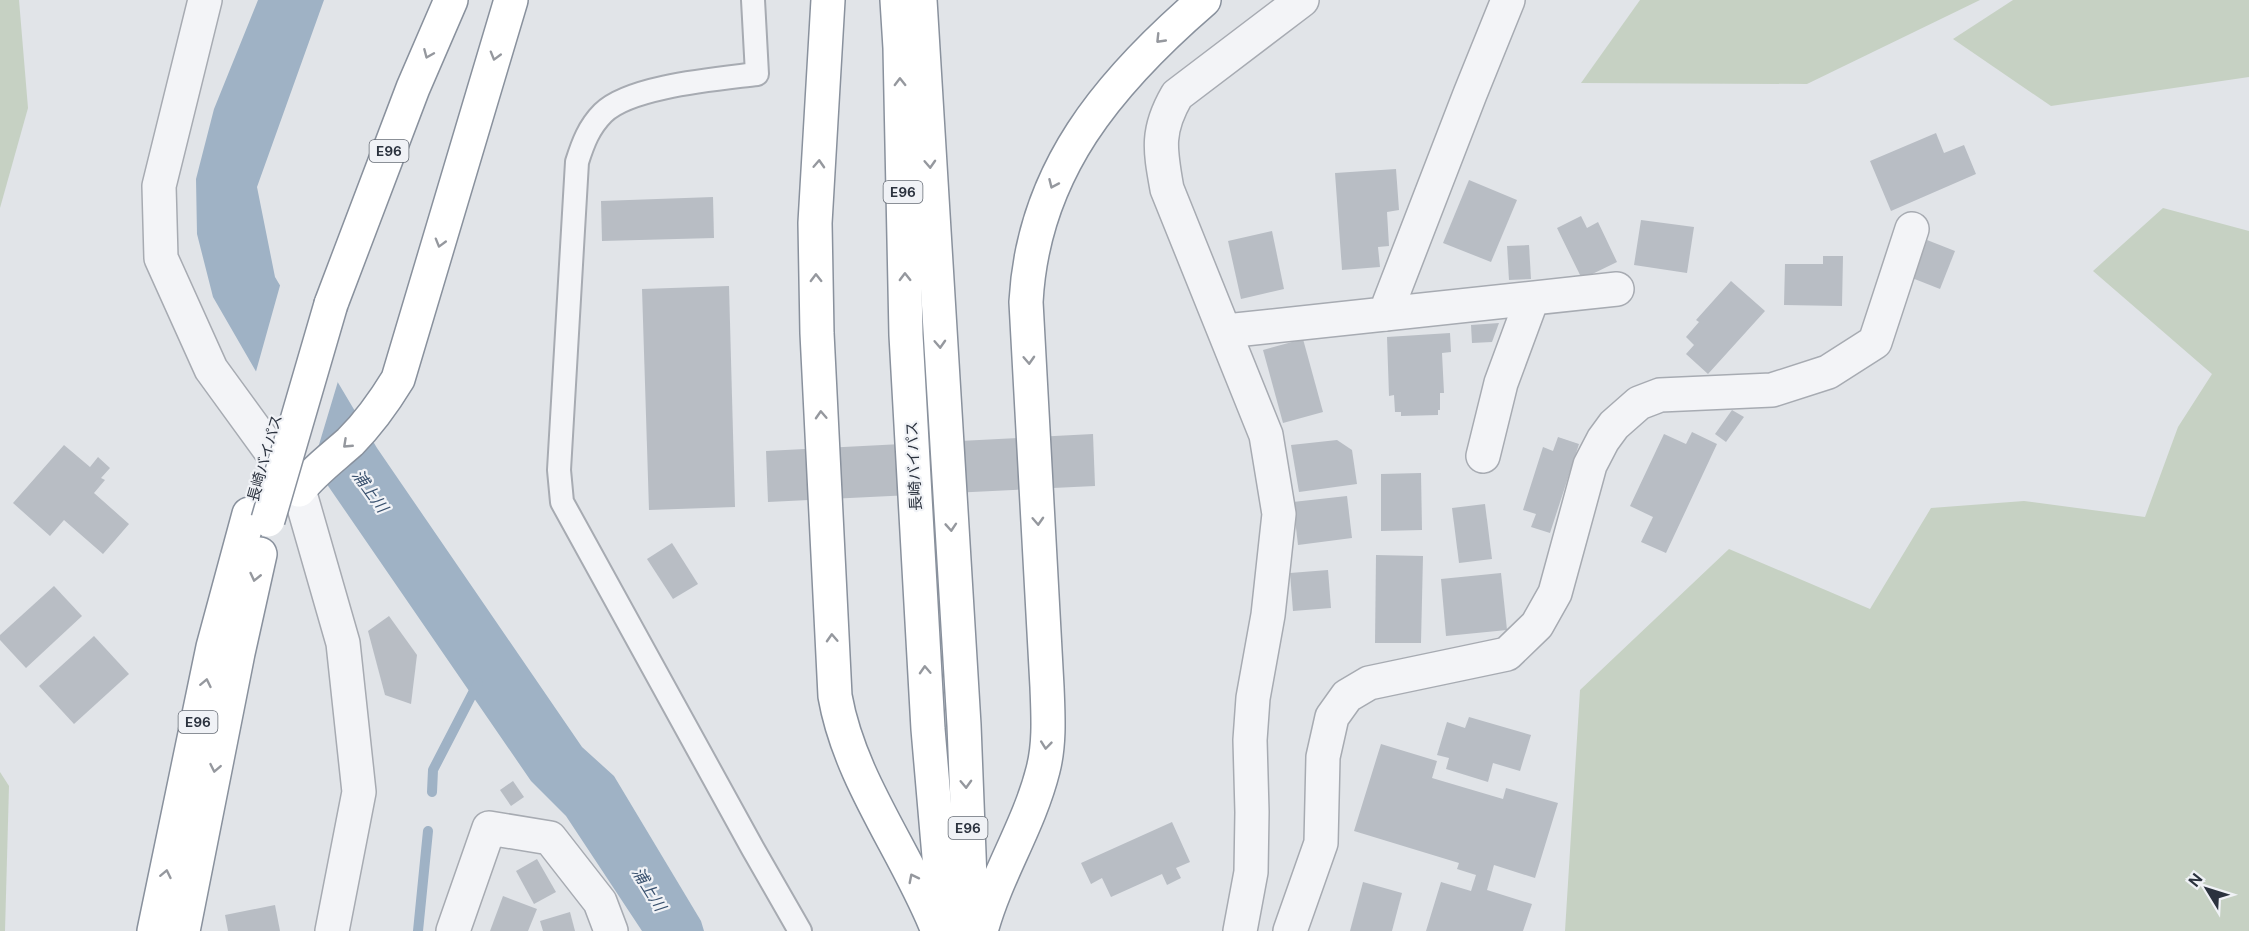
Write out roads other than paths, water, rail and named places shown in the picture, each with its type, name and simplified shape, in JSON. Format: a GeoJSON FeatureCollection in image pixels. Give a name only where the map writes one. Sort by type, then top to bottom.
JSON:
{"type":"FeatureCollection","features":[{"type":"Feature","properties":{"kind":"highway","name":"長崎バイパス"},"geometry":{"type":"LineString","coordinates":[[154,931],[213,647],[258,517],[321,302],[393,78],[427,0]]}},
{"type":"Feature","properties":{"kind":"highway","name":"長崎バイパス"},"geometry":{"type":"LineString","coordinates":[[321,302],[451,0]]}},
{"type":"Feature","properties":{"kind":"highway"},"geometry":{"type":"LineString","coordinates":[[305,482],[350,441],[380,409],[398,379],[512,0]]}},
{"type":"Feature","properties":{"kind":"highway"},"geometry":{"type":"LineString","coordinates":[[828,0],[815,223],[817,333],[835,696],[845,738],[853,759],[938,931]]}},
{"type":"Feature","properties":{"kind":"highway","name":"長崎バイパス"},"geometry":{"type":"LineString","coordinates":[[897,0],[906,335],[928,729],[945,931]]}},
{"type":"Feature","properties":{"kind":"highway","name":"E96"},"geometry":{"type":"LineString","coordinates":[[920,0],[964,725],[972,931]]}},
{"type":"Feature","properties":{"kind":"highway"},"geometry":{"type":"LineString","coordinates":[[981,931],[992,898],[1037,789],[1046,748],[1047,687],[1026,302],[1028,267],[1036,231],[1062,166],[1101,105],[1147,53],[1204,0]]}},
{"type":"Feature","properties":{"kind":"highway","name":"長崎バイパス"},"geometry":{"type":"LineString","coordinates":[[183,931],[238,653],[258,517]]}},
{"type":"Feature","properties":{"kind":"street"},"geometry":{"type":"LineString","coordinates":[[205,0],[159,186],[161,258],[211,369],[305,482],[343,643],[359,792],[332,931]]}},
{"type":"Feature","properties":{"kind":"street"},"geometry":{"type":"LineString","coordinates":[[1240,931],[1251,872],[1250,740],[1253,698],[1268,615],[1280,514],[1266,435],[1167,189],[1160,137],[1166,114],[1178,95],[1302,0]]}},
{"type":"Feature","properties":{"kind":"street"},"geometry":{"type":"LineString","coordinates":[[1385,314],[1508,0]]}},
{"type":"Feature","properties":{"kind":"street"},"geometry":{"type":"LineString","coordinates":[[1290,931],[1321,843],[1323,757],[1332,717],[1347,696],[1369,683],[1507,654],[1537,625],[1555,593],[1590,465],[1614,425],[1639,403],[1660,395],[1772,390],[1828,372],[1875,342],[1912,229]]}},
{"type":"Feature","properties":{"kind":"street"},"geometry":{"type":"LineString","coordinates":[[1226,331],[1617,289]]}},
{"type":"Feature","properties":{"kind":"street"},"geometry":{"type":"LineString","coordinates":[[1483,456],[1501,383],[1532,298]]}},
{"type":"Feature","properties":{"kind":"street"},"geometry":{"type":"LineString","coordinates":[[453,931],[489,828],[550,838],[600,902],[611,931]]}},
{"type":"Feature","properties":{"kind":"lane"},"geometry":{"type":"LineString","coordinates":[[753,0],[757,74],[666,86],[621,102],[604,112],[586,134],[578,162],[559,471],[562,502],[800,931]]}},
{"type":"Feature","properties":{"kind":"water","name":"浦上川"},"geometry":{"type":"Polygon","coordinates":[[[258,0],[324,0],[257,187],[275,277],[377,448],[582,747],[614,776],[701,921],[704,931],[642,931],[566,816],[531,781],[324,480],[316,447],[265,387],[213,297],[197,234],[196,179],[214,109],[258,0]]]}},
{"type":"Feature","properties":{"kind":"waterway"},"geometry":{"type":"LineString","coordinates":[[432,792],[433,770],[478,683]]}},
{"type":"Feature","properties":{"kind":"waterway"},"geometry":{"type":"LineString","coordinates":[[418,931],[428,831]]}}]}
